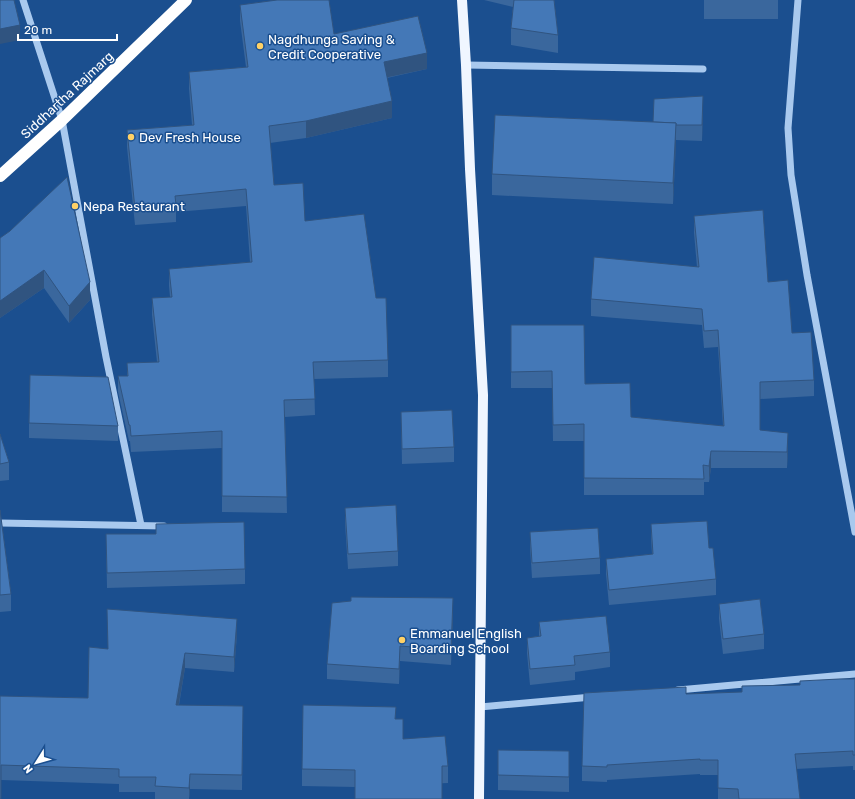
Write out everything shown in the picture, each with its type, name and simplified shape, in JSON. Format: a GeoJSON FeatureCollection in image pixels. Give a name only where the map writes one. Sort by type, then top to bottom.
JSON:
{"type":"FeatureCollection","features":[{"type":"Feature","properties":{"kind":"highway","name":"Siddhartha Rajmarg"},"geometry":{"type":"LineString","coordinates":[[0,176],[62,120],[186,0]]}},
{"type":"Feature","properties":{"kind":"main road"},"geometry":{"type":"LineString","coordinates":[[462,0],[483,395],[478,799]]}},
{"type":"Feature","properties":{"kind":"street"},"geometry":{"type":"LineString","coordinates":[[23,0],[62,120],[106,357],[141,526]]}},
{"type":"Feature","properties":{"kind":"street"},"geometry":{"type":"LineString","coordinates":[[798,0],[788,128],[791,176],[807,274],[855,532]]}},
{"type":"Feature","properties":{"kind":"street"},"geometry":{"type":"LineString","coordinates":[[466,65],[703,69]]}},
{"type":"Feature","properties":{"kind":"street"},"geometry":{"type":"LineString","coordinates":[[0,523],[171,526]]}},
{"type":"Feature","properties":{"kind":"street"},"geometry":{"type":"LineString","coordinates":[[667,691],[855,674]]}},
{"type":"Feature","properties":{"kind":"street"},"geometry":{"type":"LineString","coordinates":[[480,707],[597,697]]}},
{"type":"Feature","properties":{"kind":"building"},"geometry":{"type":"Polygon","coordinates":[[[0,0],[14,0],[20,25],[0,29],[0,0]]]}},
{"type":"Feature","properties":{"kind":"building"},"geometry":{"type":"Polygon","coordinates":[[[277,0],[329,0],[334,34],[418,16],[427,53],[384,62],[392,101],[306,121],[269,126],[274,185],[303,183],[305,221],[364,214],[376,298],[386,298],[388,360],[313,362],[315,399],[284,400],[287,497],[222,496],[222,431],[131,436],[130,425],[118,376],[128,376],[127,363],[159,362],[152,298],[172,297],[169,269],[252,262],[246,189],[175,196],[176,205],[135,209],[127,130],[194,125],[189,72],[248,67],[240,5],[277,0]]]}},
{"type":"Feature","properties":{"kind":"building"},"geometry":{"type":"Polygon","coordinates":[[[514,0],[554,0],[558,35],[511,28],[514,0]]]}},
{"type":"Feature","properties":{"kind":"building"},"geometry":{"type":"Polygon","coordinates":[[[703,96],[702,125],[676,125],[676,123],[653,122],[654,99],[703,96]]]}},
{"type":"Feature","properties":{"kind":"building"},"geometry":{"type":"Polygon","coordinates":[[[495,115],[676,123],[673,183],[492,174],[495,115]]]}},
{"type":"Feature","properties":{"kind":"building"},"geometry":{"type":"Polygon","coordinates":[[[67,177],[90,282],[69,306],[44,270],[0,301],[0,238],[10,231],[67,177]]]}},
{"type":"Feature","properties":{"kind":"building"},"geometry":{"type":"Polygon","coordinates":[[[763,210],[768,282],[788,280],[792,333],[811,332],[814,380],[760,382],[760,430],[788,433],[787,452],[711,451],[709,466],[703,465],[704,479],[584,478],[584,424],[553,425],[552,371],[511,372],[511,325],[584,325],[585,384],[630,383],[631,417],[724,426],[718,330],[704,331],[702,309],[591,299],[594,257],[699,267],[694,216],[763,210]]]}},
{"type":"Feature","properties":{"kind":"building"},"geometry":{"type":"Polygon","coordinates":[[[30,375],[108,377],[118,426],[29,423],[30,375]]]}},
{"type":"Feature","properties":{"kind":"building"},"geometry":{"type":"Polygon","coordinates":[[[452,410],[454,447],[402,449],[401,412],[452,410]]]}},
{"type":"Feature","properties":{"kind":"building"},"geometry":{"type":"Polygon","coordinates":[[[0,434],[9,462],[0,464],[0,434]]]}},
{"type":"Feature","properties":{"kind":"building"},"geometry":{"type":"Polygon","coordinates":[[[396,505],[398,551],[348,554],[345,508],[396,505]]]}},
{"type":"Feature","properties":{"kind":"building"},"geometry":{"type":"Polygon","coordinates":[[[0,510],[11,594],[0,595],[0,510]]]}},
{"type":"Feature","properties":{"kind":"building"},"geometry":{"type":"Polygon","coordinates":[[[707,521],[709,548],[713,548],[716,579],[609,590],[606,559],[653,554],[651,524],[707,521]]]}},
{"type":"Feature","properties":{"kind":"building"},"geometry":{"type":"Polygon","coordinates":[[[244,522],[245,569],[107,573],[106,534],[156,534],[156,524],[244,522]]]}},
{"type":"Feature","properties":{"kind":"building"},"geometry":{"type":"Polygon","coordinates":[[[598,528],[600,558],[532,563],[530,532],[598,528]]]}},
{"type":"Feature","properties":{"kind":"building","name":"Emmanuel English Boarding School"},"geometry":{"type":"Polygon","coordinates":[[[351,597],[453,598],[451,650],[400,646],[399,669],[327,664],[332,603],[351,601],[351,597]]]}},
{"type":"Feature","properties":{"kind":"building"},"geometry":{"type":"Polygon","coordinates":[[[760,599],[764,634],[723,639],[719,604],[760,599]]]}},
{"type":"Feature","properties":{"kind":"building"},"geometry":{"type":"Polygon","coordinates":[[[107,609],[237,619],[234,657],[185,653],[176,705],[243,706],[242,775],[190,774],[189,788],[155,786],[156,777],[119,777],[119,769],[1,765],[0,799],[0,696],[88,698],[89,647],[108,649],[107,609]]]}},
{"type":"Feature","properties":{"kind":"building"},"geometry":{"type":"Polygon","coordinates":[[[606,616],[610,652],[574,656],[575,665],[530,669],[527,638],[541,636],[539,622],[606,616]]]}},
{"type":"Feature","properties":{"kind":"building"},"geometry":{"type":"Polygon","coordinates":[[[855,679],[855,755],[853,755],[853,751],[795,754],[800,799],[739,799],[738,789],[718,788],[718,760],[700,759],[607,765],[607,767],[582,766],[584,693],[686,687],[686,694],[742,692],[742,686],[800,685],[800,681],[855,679]]]}},
{"type":"Feature","properties":{"kind":"building"},"geometry":{"type":"Polygon","coordinates":[[[303,705],[396,707],[395,719],[403,719],[403,739],[445,736],[448,766],[442,766],[442,799],[355,799],[355,770],[302,769],[303,705]]]}},
{"type":"Feature","properties":{"kind":"building"},"geometry":{"type":"Polygon","coordinates":[[[498,750],[569,751],[569,777],[498,775],[498,750]]]}},
{"type":"Feature","properties":{"kind":"place","name":"Nagdhunga Saving & Credit Cooperative"},"geometry":{"type":"Point","coordinates":[260,46]}},
{"type":"Feature","properties":{"kind":"place","name":"Dev Fresh House"},"geometry":{"type":"Point","coordinates":[131,137]}},
{"type":"Feature","properties":{"kind":"place","name":"Nepa Restaurant"},"geometry":{"type":"Point","coordinates":[75,206]}},
{"type":"Feature","properties":{"kind":"place","name":"Emmanuel English Boarding School"},"geometry":{"type":"Point","coordinates":[402,640]}}]}
